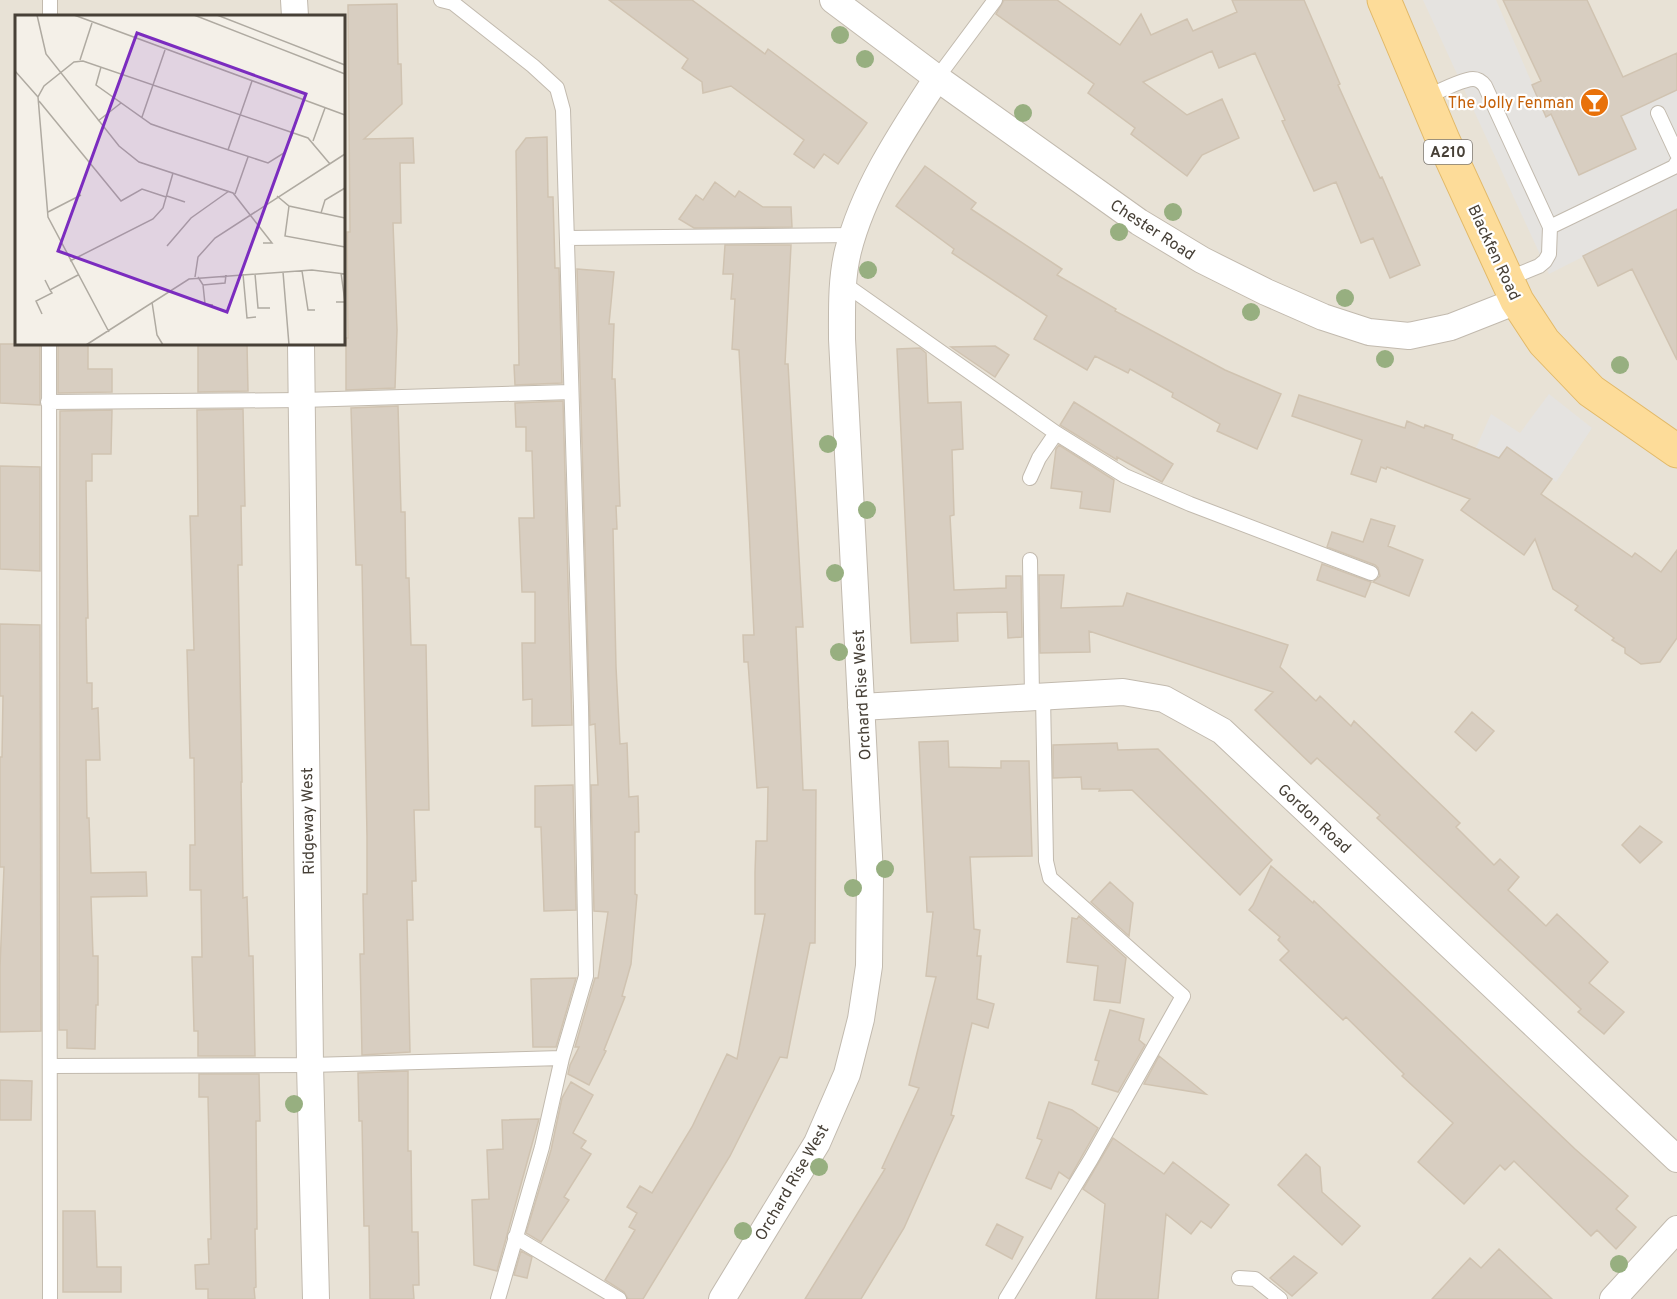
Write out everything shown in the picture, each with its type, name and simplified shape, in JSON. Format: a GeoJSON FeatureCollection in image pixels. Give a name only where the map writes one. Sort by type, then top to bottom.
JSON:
{"type":"FeatureCollection","features":[{"type":"Feature","properties":{"kind":"main road","name":"Blackfen Road"},"geometry":{"type":"LineString","coordinates":[[1384,0],[1425,98],[1512,290],[1544,342],[1591,391],[1677,451]]}},
{"type":"Feature","properties":{"kind":"street"},"geometry":{"type":"LineString","coordinates":[[294,0],[295,15]]}},
{"type":"Feature","properties":{"kind":"street","name":"Chester Road"},"geometry":{"type":"LineString","coordinates":[[833,0],[937,78],[1139,222],[1202,260],[1323,317],[1370,332],[1409,336],[1451,327],[1512,290]]}},
{"type":"Feature","properties":{"kind":"street","name":"Orchard Rise West"},"geometry":{"type":"LineString","coordinates":[[722,1299],[817,1143],[847,1074],[861,1019],[870,966],[870,875],[842,339],[843,283],[848,251],[866,200],[893,147],[937,78]]}},
{"type":"Feature","properties":{"kind":"street","name":"Ridgeway West"},"geometry":{"type":"LineString","coordinates":[[301,345],[310,1065],[316,1299]]}},
{"type":"Feature","properties":{"kind":"street","name":"Gordon Road"},"geometry":{"type":"LineString","coordinates":[[861,707],[1123,692],[1164,699],[1222,731],[1677,1159]]}},
{"type":"Feature","properties":{"kind":"street"},"geometry":{"type":"LineString","coordinates":[[1613,1299],[1677,1230]]}},
{"type":"Feature","properties":{"kind":"lane"},"geometry":{"type":"LineString","coordinates":[[441,0],[453,3],[533,66],[557,88],[563,110],[584,818],[586,976],[562,1058],[542,1147],[498,1299]]}},
{"type":"Feature","properties":{"kind":"lane"},"geometry":{"type":"LineString","coordinates":[[937,78],[995,0]]}},
{"type":"Feature","properties":{"kind":"lane"},"geometry":{"type":"LineString","coordinates":[[1425,98],[1466,80],[1474,78],[1481,81],[1550,227],[1549,254],[1545,261],[1512,290]]}},
{"type":"Feature","properties":{"kind":"lane"},"geometry":{"type":"LineString","coordinates":[[1658,113],[1677,154]]}},
{"type":"Feature","properties":{"kind":"lane"},"geometry":{"type":"LineString","coordinates":[[1550,227],[1674,167],[1677,162]]}},
{"type":"Feature","properties":{"kind":"lane"},"geometry":{"type":"LineString","coordinates":[[567,238],[854,235]]}},
{"type":"Feature","properties":{"kind":"lane"},"geometry":{"type":"LineString","coordinates":[[843,283],[1098,460],[1153,489],[1371,573]]}},
{"type":"Feature","properties":{"kind":"lane"},"geometry":{"type":"LineString","coordinates":[[48,345],[50,1299]]}},
{"type":"Feature","properties":{"kind":"lane"},"geometry":{"type":"LineString","coordinates":[[48,402],[303,400],[571,392]]}},
{"type":"Feature","properties":{"kind":"lane"},"geometry":{"type":"LineString","coordinates":[[1030,478],[1039,458],[1056,433]]}},
{"type":"Feature","properties":{"kind":"lane"},"geometry":{"type":"LineString","coordinates":[[1006,1299],[1091,1159],[1183,996],[1050,878],[1046,861],[1030,560]]}},
{"type":"Feature","properties":{"kind":"lane"},"geometry":{"type":"LineString","coordinates":[[51,1066],[310,1065],[562,1058]]}},
{"type":"Feature","properties":{"kind":"lane"},"geometry":{"type":"LineString","coordinates":[[515,1237],[619,1299]]}},
{"type":"Feature","properties":{"kind":"lane"},"geometry":{"type":"LineString","coordinates":[[1239,1278],[1255,1279],[1280,1299]]}},
{"type":"Feature","properties":{"kind":"shaded area"},"geometry":{"type":"Polygon","coordinates":[[[0,0],[1677,0],[1677,1299],[0,1299],[0,0]]]}},
{"type":"Feature","properties":{"kind":"shaded area"},"geometry":{"type":"Polygon","coordinates":[[[1423,0],[1496,0],[1546,116],[1551,114],[1579,175],[1636,149],[1621,116],[1677,90],[1677,209],[1549,274],[1423,0]]]}},
{"type":"Feature","properties":{"kind":"shaded area"},"geometry":{"type":"Polygon","coordinates":[[[1549,394],[1592,428],[1556,482],[1507,447],[1484,478],[1468,466],[1491,414],[1520,433],[1549,394]]]}},
{"type":"Feature","properties":{"kind":"building"},"geometry":{"type":"Polygon","coordinates":[[[609,0],[692,0],[765,54],[768,49],[867,123],[838,164],[824,154],[814,168],[794,154],[804,140],[731,86],[703,93],[702,82],[682,68],[688,59],[609,0]]]}},
{"type":"Feature","properties":{"kind":"building"},"geometry":{"type":"Polygon","coordinates":[[[1004,0],[1057,0],[1120,45],[1141,14],[1151,35],[1187,19],[1193,31],[1237,12],[1232,0],[1304,0],[1340,84],[1338,85],[1380,178],[1382,177],[1420,265],[1390,278],[1373,238],[1361,243],[1336,182],[1314,191],[1282,121],[1285,120],[1255,53],[1219,68],[1212,51],[1143,82],[1187,115],[1222,99],[1239,138],[1202,155],[1187,176],[1131,134],[1135,128],[1088,93],[1094,84],[996,14],[1004,0]]]}},
{"type":"Feature","properties":{"kind":"building","name":"The Jolly Fenman"},"geometry":{"type":"Polygon","coordinates":[[[1503,0],[1587,0],[1623,77],[1677,53],[1677,90],[1621,116],[1636,149],[1579,175],[1551,114],[1546,117],[1532,85],[1541,81],[1503,0]]]}},
{"type":"Feature","properties":{"kind":"building"},"geometry":{"type":"Polygon","coordinates":[[[397,4],[398,64],[401,64],[402,104],[364,139],[413,138],[414,163],[400,163],[401,223],[393,223],[397,330],[395,388],[346,390],[347,232],[350,232],[348,5],[397,4]]]}},
{"type":"Feature","properties":{"kind":"building"},"geometry":{"type":"Polygon","coordinates":[[[547,137],[548,197],[553,197],[555,268],[559,268],[562,383],[515,385],[514,365],[519,365],[516,151],[526,138],[547,137]]]}},
{"type":"Feature","properties":{"kind":"building"},"geometry":{"type":"Polygon","coordinates":[[[925,166],[976,203],[971,209],[1062,269],[1057,275],[1116,309],[1115,311],[1225,370],[1281,394],[1257,449],[1217,431],[1220,424],[1172,397],[1173,393],[1130,369],[1128,373],[1095,356],[1087,370],[1034,339],[1047,316],[952,253],[954,249],[896,206],[925,166]]]}},
{"type":"Feature","properties":{"kind":"building"},"geometry":{"type":"Polygon","coordinates":[[[715,182],[735,197],[739,191],[763,207],[791,207],[792,227],[694,228],[679,219],[696,195],[703,200],[715,182]]]}},
{"type":"Feature","properties":{"kind":"building"},"geometry":{"type":"Polygon","coordinates":[[[1677,209],[1677,360],[1632,269],[1598,286],[1583,256],[1677,209]]]}},
{"type":"Feature","properties":{"kind":"building"},"geometry":{"type":"Polygon","coordinates":[[[725,245],[791,245],[785,364],[788,364],[803,627],[796,627],[803,790],[816,790],[815,943],[810,943],[787,1058],[780,1057],[730,1156],[643,1299],[628,1299],[624,1292],[605,1280],[635,1230],[629,1227],[637,1213],[627,1207],[640,1186],[652,1193],[692,1127],[727,1054],[737,1059],[765,914],[755,914],[755,873],[756,841],[767,841],[768,787],[757,788],[748,662],[744,662],[743,635],[754,635],[739,350],[732,349],[735,299],[731,299],[733,274],[723,274],[725,245]]]}},
{"type":"Feature","properties":{"kind":"building"},"geometry":{"type":"Polygon","coordinates":[[[577,269],[614,272],[609,324],[614,324],[612,379],[615,379],[620,506],[616,506],[617,529],[613,529],[616,667],[620,744],[627,743],[629,797],[638,796],[639,832],[635,832],[635,894],[637,895],[631,964],[622,996],[625,997],[604,1050],[606,1051],[589,1085],[568,1074],[579,1047],[575,1047],[595,978],[598,978],[608,912],[594,911],[591,785],[598,785],[595,724],[590,725],[577,269]]]}},
{"type":"Feature","properties":{"kind":"building"},"geometry":{"type":"Polygon","coordinates":[[[0,344],[40,345],[40,405],[0,403],[0,344]]]}},
{"type":"Feature","properties":{"kind":"building"},"geometry":{"type":"Polygon","coordinates":[[[58,345],[88,345],[88,369],[112,369],[112,392],[58,393],[58,345]]]}},
{"type":"Feature","properties":{"kind":"building"},"geometry":{"type":"Polygon","coordinates":[[[198,345],[247,345],[248,391],[198,392],[198,345]]]}},
{"type":"Feature","properties":{"kind":"building"},"geometry":{"type":"Polygon","coordinates":[[[995,346],[1009,355],[995,377],[951,347],[995,346]]]}},
{"type":"Feature","properties":{"kind":"building"},"geometry":{"type":"Polygon","coordinates":[[[920,348],[926,353],[928,403],[961,402],[963,449],[952,450],[954,515],[950,516],[954,590],[1006,588],[1006,576],[1021,576],[1022,637],[1008,638],[1007,612],[957,613],[958,641],[911,643],[897,349],[920,348]]]}},
{"type":"Feature","properties":{"kind":"building"},"geometry":{"type":"Polygon","coordinates":[[[1299,395],[1405,428],[1407,421],[1424,428],[1425,425],[1453,435],[1452,439],[1499,458],[1507,447],[1552,479],[1541,494],[1632,557],[1635,553],[1661,572],[1677,550],[1677,638],[1660,662],[1641,664],[1625,653],[1625,648],[1612,640],[1614,638],[1575,610],[1578,606],[1553,589],[1535,539],[1524,555],[1461,510],[1470,499],[1387,467],[1386,469],[1381,467],[1376,482],[1351,474],[1362,440],[1292,416],[1299,395]]]}},
{"type":"Feature","properties":{"kind":"building"},"geometry":{"type":"Polygon","coordinates":[[[563,401],[572,725],[532,726],[532,699],[523,700],[522,643],[535,643],[535,592],[522,592],[519,518],[534,518],[532,451],[526,451],[526,427],[516,427],[515,403],[563,401]]]}},
{"type":"Feature","properties":{"kind":"building"},"geometry":{"type":"Polygon","coordinates":[[[1074,402],[1173,464],[1162,482],[1117,457],[1117,460],[1060,425],[1074,402]]]}},
{"type":"Feature","properties":{"kind":"building"},"geometry":{"type":"Polygon","coordinates":[[[398,406],[401,512],[405,512],[406,578],[409,578],[411,645],[426,645],[429,810],[414,810],[416,881],[412,881],[413,920],[407,920],[410,1052],[362,1055],[360,954],[364,954],[363,894],[367,894],[367,836],[362,565],[356,565],[351,408],[398,406]]]}},
{"type":"Feature","properties":{"kind":"building"},"geometry":{"type":"Polygon","coordinates":[[[243,409],[245,506],[241,506],[242,565],[238,565],[243,898],[247,897],[249,956],[253,956],[255,1056],[198,1056],[198,1031],[194,1031],[192,957],[202,957],[201,890],[190,890],[190,845],[195,845],[194,758],[190,758],[187,650],[194,650],[190,516],[198,516],[197,410],[243,409]]]}},
{"type":"Feature","properties":{"kind":"building"},"geometry":{"type":"Polygon","coordinates":[[[112,410],[111,454],[92,454],[92,481],[86,481],[87,683],[92,683],[92,709],[98,708],[100,760],[86,760],[87,818],[89,818],[91,873],[146,872],[147,896],[91,897],[93,956],[98,956],[95,1049],[67,1048],[67,1030],[59,1030],[60,411],[112,410]]]}},
{"type":"Feature","properties":{"kind":"building"},"geometry":{"type":"Polygon","coordinates":[[[1059,445],[1114,480],[1110,512],[1080,508],[1082,492],[1051,488],[1056,449],[1059,445]]]}},
{"type":"Feature","properties":{"kind":"building"},"geometry":{"type":"Polygon","coordinates":[[[0,466],[40,467],[40,571],[0,569],[0,466]]]}},
{"type":"Feature","properties":{"kind":"building"},"geometry":{"type":"Polygon","coordinates":[[[1371,519],[1395,526],[1388,546],[1423,560],[1409,596],[1373,582],[1380,576],[1375,565],[1327,547],[1332,532],[1363,542],[1371,519]]]}},
{"type":"Feature","properties":{"kind":"building"},"geometry":{"type":"Polygon","coordinates":[[[1322,564],[1371,582],[1365,597],[1317,580],[1322,564]]]}},
{"type":"Feature","properties":{"kind":"building"},"geometry":{"type":"Polygon","coordinates":[[[1039,575],[1064,575],[1061,608],[1123,606],[1127,593],[1288,645],[1280,667],[1316,701],[1320,696],[1351,726],[1354,721],[1460,823],[1456,827],[1494,865],[1500,859],[1519,877],[1508,890],[1546,926],[1557,914],[1608,962],[1589,983],[1624,1012],[1604,1034],[1578,1012],[1581,1009],[1377,818],[1380,815],[1317,758],[1311,764],[1255,710],[1273,692],[1089,631],[1090,652],[1040,653],[1039,575]]]}},
{"type":"Feature","properties":{"kind":"building"},"geometry":{"type":"Polygon","coordinates":[[[0,624],[40,625],[41,1031],[0,1032],[4,867],[0,867],[0,757],[2,757],[3,696],[0,696],[0,624]]]}},
{"type":"Feature","properties":{"kind":"building"},"geometry":{"type":"Polygon","coordinates":[[[1472,712],[1494,731],[1476,751],[1455,732],[1472,712]]]}},
{"type":"Feature","properties":{"kind":"building"},"geometry":{"type":"Polygon","coordinates":[[[948,741],[949,767],[1001,768],[1001,761],[1029,761],[1032,856],[970,857],[974,929],[980,930],[977,956],[981,956],[977,999],[994,1004],[988,1028],[972,1023],[951,1115],[954,1116],[904,1228],[861,1299],[805,1299],[885,1169],[882,1168],[919,1088],[909,1085],[936,977],[926,976],[933,912],[927,912],[919,742],[948,741]]]}},
{"type":"Feature","properties":{"kind":"building"},"geometry":{"type":"Polygon","coordinates":[[[1117,743],[1118,750],[1158,749],[1272,860],[1240,895],[1132,790],[1082,789],[1081,777],[1053,778],[1053,745],[1117,743]]]}},
{"type":"Feature","properties":{"kind":"building"},"geometry":{"type":"Polygon","coordinates":[[[573,785],[576,910],[544,911],[541,827],[535,827],[535,786],[573,785]]]}},
{"type":"Feature","properties":{"kind":"building"},"geometry":{"type":"Polygon","coordinates":[[[1640,826],[1662,842],[1640,863],[1622,845],[1640,826]]]}},
{"type":"Feature","properties":{"kind":"building"},"geometry":{"type":"Polygon","coordinates":[[[1271,866],[1313,903],[1314,901],[1575,1149],[1628,1196],[1616,1209],[1636,1227],[1616,1249],[1597,1230],[1591,1236],[1514,1161],[1505,1170],[1500,1165],[1464,1204],[1418,1162],[1453,1123],[1402,1076],[1404,1074],[1346,1017],[1343,1020],[1280,960],[1289,951],[1278,940],[1280,937],[1249,910],[1271,866]]]}},
{"type":"Feature","properties":{"kind":"building"},"geometry":{"type":"Polygon","coordinates":[[[1110,882],[1133,903],[1129,936],[1091,902],[1110,882]]]}},
{"type":"Feature","properties":{"kind":"building"},"geometry":{"type":"Polygon","coordinates":[[[1079,916],[1126,958],[1120,1003],[1094,1000],[1098,966],[1067,962],[1072,918],[1077,919],[1079,916]]]}},
{"type":"Feature","properties":{"kind":"building"},"geometry":{"type":"Polygon","coordinates":[[[576,978],[556,1047],[533,1047],[531,979],[576,978]]]}},
{"type":"Feature","properties":{"kind":"building"},"geometry":{"type":"Polygon","coordinates":[[[1110,1010],[1144,1019],[1139,1040],[1145,1045],[1118,1092],[1092,1084],[1099,1061],[1095,1060],[1110,1010]]]}},
{"type":"Feature","properties":{"kind":"building"},"geometry":{"type":"Polygon","coordinates":[[[1159,1056],[1206,1094],[1144,1084],[1159,1056]]]}},
{"type":"Feature","properties":{"kind":"building"},"geometry":{"type":"Polygon","coordinates":[[[408,1071],[408,1151],[411,1151],[412,1232],[418,1232],[419,1285],[413,1285],[414,1299],[370,1299],[369,1226],[364,1226],[362,1121],[359,1121],[358,1073],[408,1071]]]}},
{"type":"Feature","properties":{"kind":"building"},"geometry":{"type":"Polygon","coordinates":[[[199,1074],[259,1074],[260,1121],[256,1121],[255,1299],[208,1299],[208,1289],[196,1289],[195,1265],[209,1264],[208,1239],[211,1239],[208,1097],[199,1097],[199,1074]]]}},
{"type":"Feature","properties":{"kind":"building"},"geometry":{"type":"Polygon","coordinates":[[[0,1080],[32,1081],[31,1120],[0,1120],[0,1080]]]}},
{"type":"Feature","properties":{"kind":"building"},"geometry":{"type":"Polygon","coordinates":[[[571,1082],[593,1095],[573,1133],[586,1141],[581,1148],[591,1154],[564,1197],[569,1200],[541,1242],[526,1233],[551,1150],[562,1098],[571,1082]]]}},
{"type":"Feature","properties":{"kind":"building"},"geometry":{"type":"Polygon","coordinates":[[[1049,1102],[1072,1110],[1098,1128],[1069,1179],[1059,1172],[1051,1189],[1026,1178],[1042,1140],[1037,1138],[1049,1102]]]}},
{"type":"Feature","properties":{"kind":"building"},"geometry":{"type":"Polygon","coordinates":[[[539,1119],[497,1271],[474,1265],[472,1200],[489,1199],[487,1150],[503,1149],[502,1120],[539,1119]]]}},
{"type":"Feature","properties":{"kind":"building"},"geometry":{"type":"Polygon","coordinates":[[[1113,1138],[1164,1174],[1173,1162],[1229,1205],[1211,1228],[1201,1221],[1191,1234],[1166,1214],[1158,1299],[1096,1299],[1105,1204],[1083,1189],[1113,1138]]]}},
{"type":"Feature","properties":{"kind":"building"},"geometry":{"type":"Polygon","coordinates":[[[1306,1154],[1320,1167],[1322,1192],[1360,1226],[1342,1245],[1278,1185],[1306,1154]]]}},
{"type":"Feature","properties":{"kind":"building"},"geometry":{"type":"Polygon","coordinates":[[[63,1211],[95,1211],[97,1267],[121,1267],[121,1292],[63,1292],[63,1211]]]}},
{"type":"Feature","properties":{"kind":"building"},"geometry":{"type":"Polygon","coordinates":[[[997,1224],[1023,1237],[1012,1259],[986,1245],[997,1224]]]}},
{"type":"Feature","properties":{"kind":"building"},"geometry":{"type":"Polygon","coordinates":[[[1499,1249],[1552,1299],[1432,1299],[1470,1258],[1481,1268],[1499,1249]]]}},
{"type":"Feature","properties":{"kind":"building"},"geometry":{"type":"Polygon","coordinates":[[[521,1251],[532,1257],[527,1278],[514,1275],[521,1251]]]}},
{"type":"Feature","properties":{"kind":"building"},"geometry":{"type":"Polygon","coordinates":[[[1294,1256],[1317,1273],[1292,1296],[1270,1278],[1294,1256]]]}},
{"type":"Feature","properties":{"kind":"place","name":"The Jolly Fenman"},"geometry":{"type":"Point","coordinates":[1595,102]}}]}
